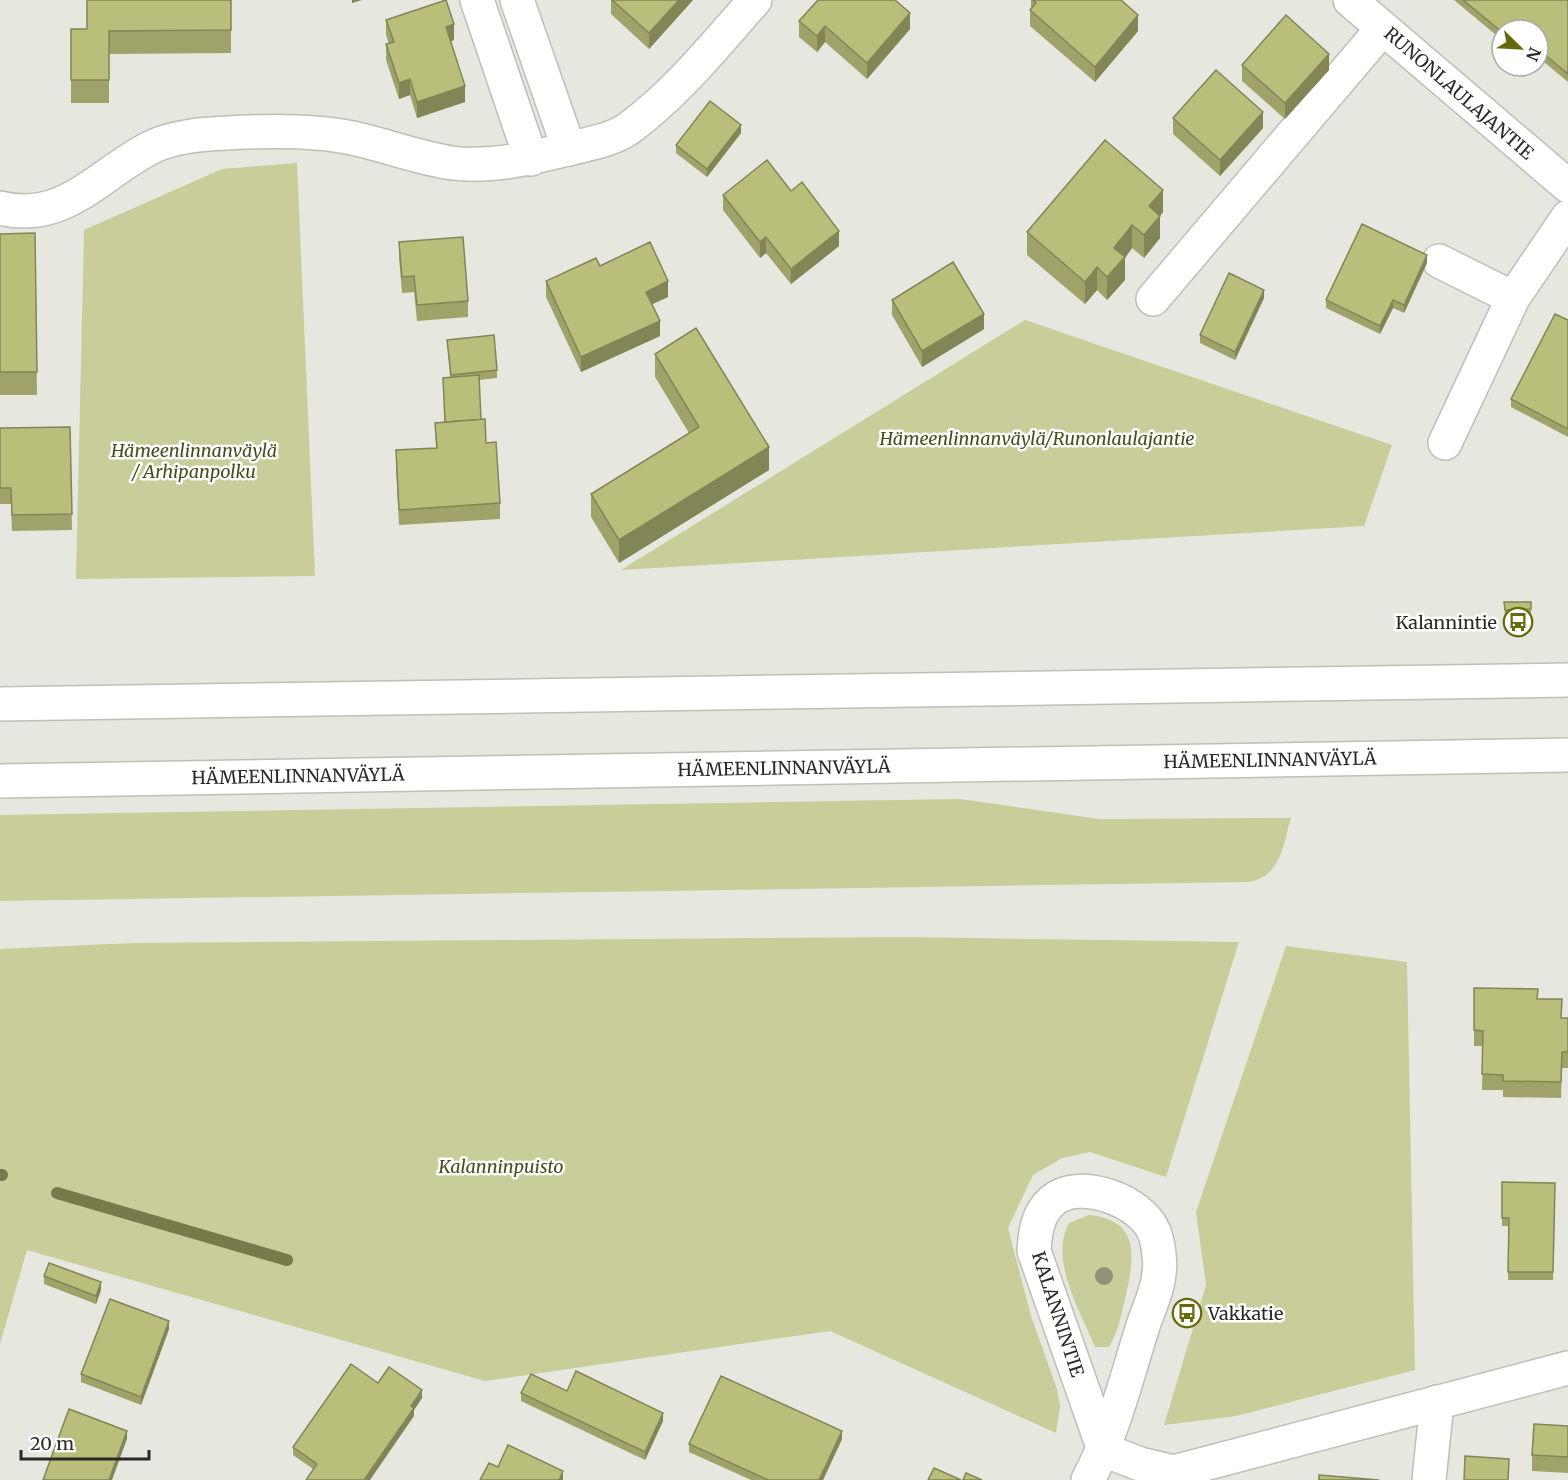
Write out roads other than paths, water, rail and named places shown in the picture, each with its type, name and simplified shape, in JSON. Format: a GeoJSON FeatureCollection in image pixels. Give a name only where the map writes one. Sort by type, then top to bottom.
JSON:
{"type":"FeatureCollection","features":[{"type":"Feature","properties":{"kind":"main road"},"geometry":{"type":"LineString","coordinates":[[477,0],[531,159]]}},
{"type":"Feature","properties":{"kind":"main road"},"geometry":{"type":"LineString","coordinates":[[517,0],[569,149]]}},
{"type":"Feature","properties":{"kind":"main road"},"geometry":{"type":"LineString","coordinates":[[0,208],[32,210],[56,207],[89,189],[151,147],[197,135],[315,132],[360,139],[453,163],[491,163],[531,159],[569,149],[626,130],[681,82],[755,0]]}},
{"type":"Feature","properties":{"kind":"main road","name":"RUNONLAULAJANTIE"},"geometry":{"type":"LineString","coordinates":[[1350,0],[1568,186]]}},
{"type":"Feature","properties":{"kind":"main road"},"geometry":{"type":"LineString","coordinates":[[1153,299],[1383,28]]}},
{"type":"Feature","properties":{"kind":"main road"},"geometry":{"type":"LineString","coordinates":[[1445,443],[1513,298],[1568,217]]}},
{"type":"Feature","properties":{"kind":"main road"},"geometry":{"type":"LineString","coordinates":[[1439,261],[1513,298]]}},
{"type":"Feature","properties":{"kind":"main road"},"geometry":{"type":"LineString","coordinates":[[0,704],[1568,680]]}},
{"type":"Feature","properties":{"kind":"main road","name":"HÄMEENLINNANVÄYLÄ"},"geometry":{"type":"LineString","coordinates":[[0,781],[1568,755]]}},
{"type":"Feature","properties":{"kind":"main road","name":"KALANNINTIE"},"geometry":{"type":"LineString","coordinates":[[1088,1480],[1104,1450],[1160,1272],[1154,1232],[1140,1214],[1117,1199],[1090,1191],[1069,1193],[1052,1201],[1036,1226],[1034,1251],[1104,1450]]}},
{"type":"Feature","properties":{"kind":"main road"},"geometry":{"type":"LineString","coordinates":[[1104,1450],[1140,1464],[1174,1472],[1568,1368]]}},
{"type":"Feature","properties":{"kind":"main road"},"geometry":{"type":"LineString","coordinates":[[1429,1480],[1437,1402]]}},
{"type":"Feature","properties":{"kind":"waterway"},"geometry":{"type":"LineString","coordinates":[[57,1193],[287,1260]]}},
{"type":"Feature","properties":{"kind":"place","name":"Kalannintie"},"geometry":{"type":"Point","coordinates":[1518,622]}},
{"type":"Feature","properties":{"kind":"place","name":"Vakkatie"},"geometry":{"type":"Point","coordinates":[1187,1313]}},
{"type":"Feature","properties":{"kind":"park label","name":"Hämeenlinnanväylä/Runonlaulajantie"},"geometry":{"type":"Point","coordinates":[1037,438]}},
{"type":"Feature","properties":{"kind":"park label","name":"Hämeenlinnanväylä / Arhipanpolku"},"geometry":{"type":"Point","coordinates":[194,460]}},
{"type":"Feature","properties":{"kind":"park label","name":"Kalanninpuisto"},"geometry":{"type":"Point","coordinates":[501,1166]}}]}
